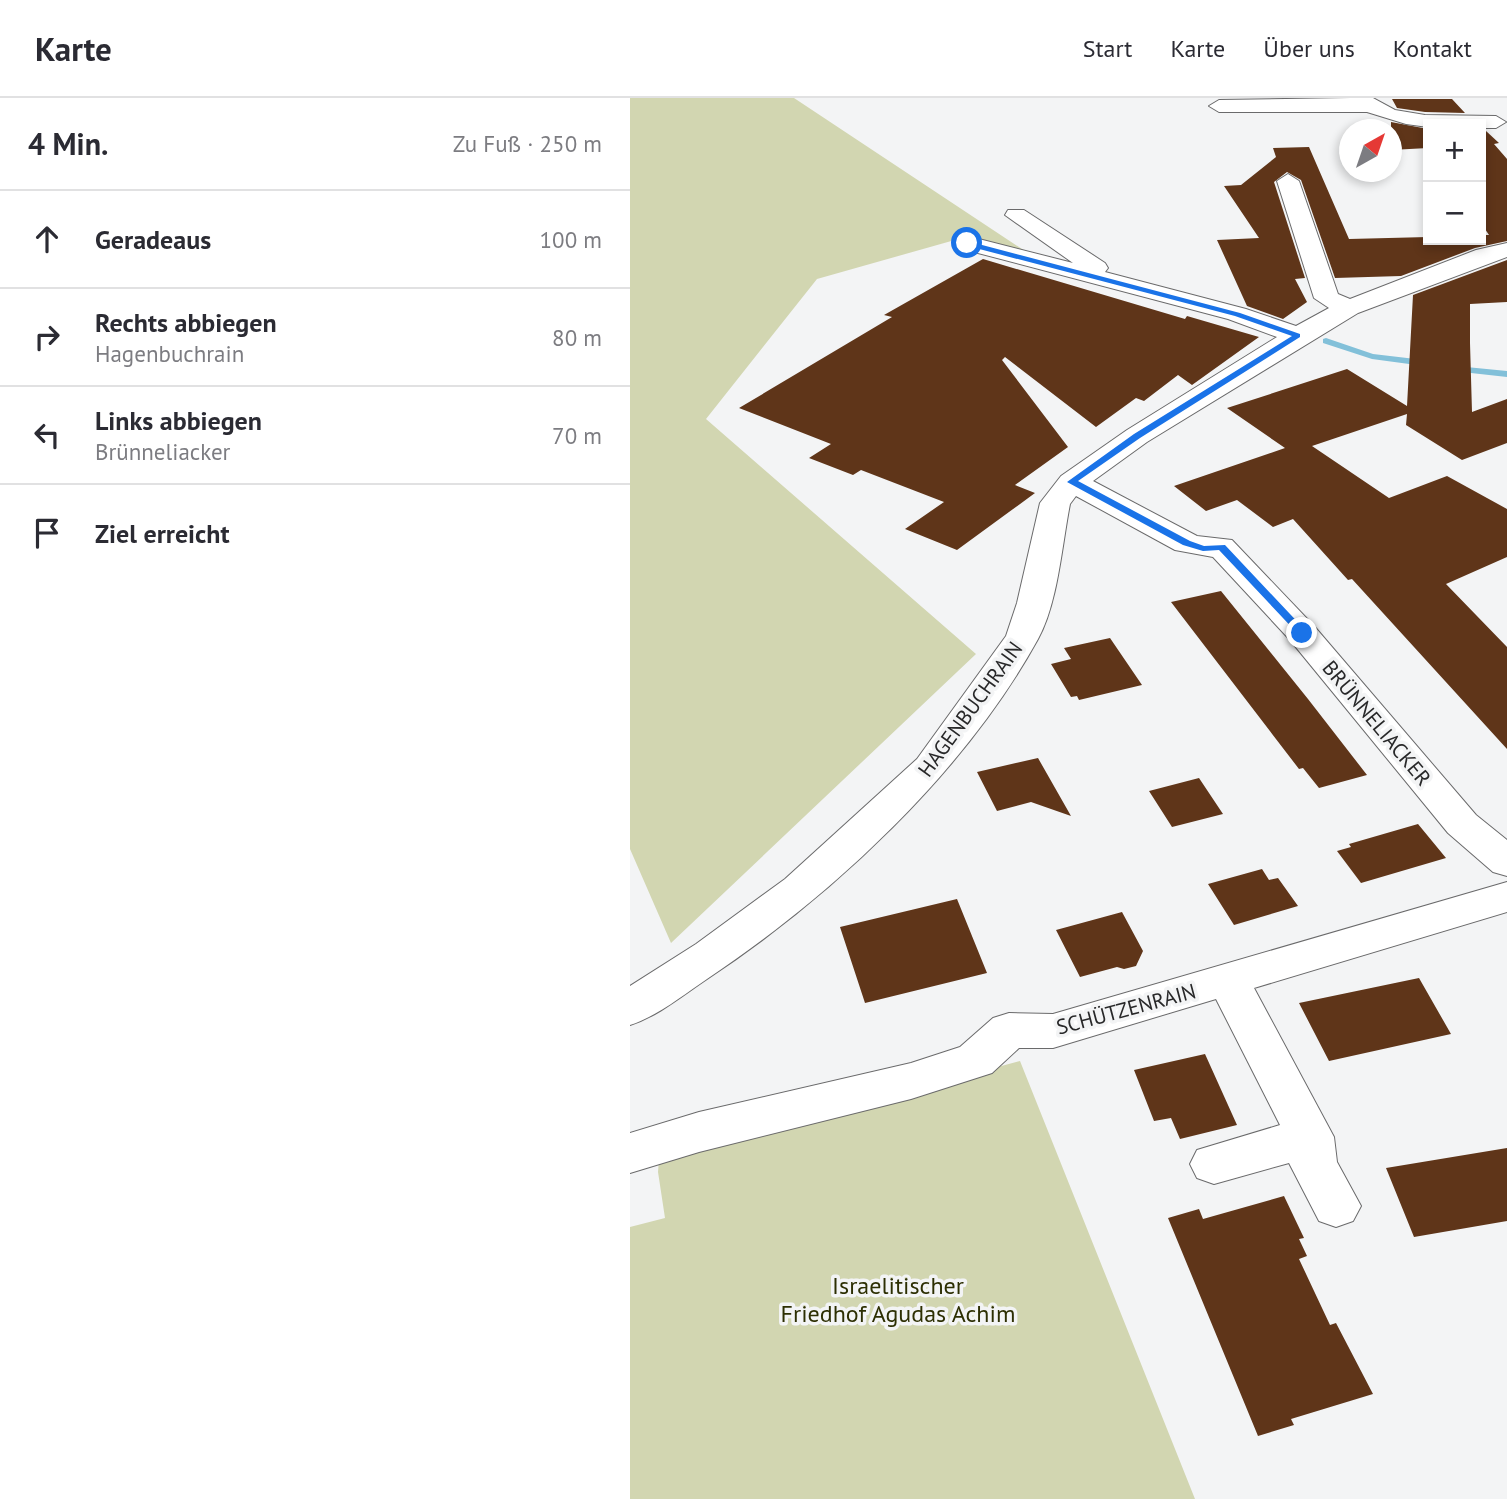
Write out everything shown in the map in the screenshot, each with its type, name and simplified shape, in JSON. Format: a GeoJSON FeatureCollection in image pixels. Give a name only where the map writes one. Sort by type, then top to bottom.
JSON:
{"type":"FeatureCollection","features":[{"type":"Feature","properties":{"kind":"street"},"geometry":{"type":"LineString","coordinates":[[1219,106],[1366,102],[1421,120],[1498,114]]}},
{"type":"Feature","properties":{"kind":"street"},"geometry":{"type":"LineString","coordinates":[[1288,181],[1327,298],[1349,308]]}},
{"type":"Feature","properties":{"kind":"street"},"geometry":{"type":"LineString","coordinates":[[1016,215],[1116,284]]}},
{"type":"Feature","properties":{"kind":"street"},"geometry":{"type":"LineString","coordinates":[[1486,234],[1505,250]]}},
{"type":"Feature","properties":{"kind":"street"},"geometry":{"type":"LineString","coordinates":[[967,243],[1237,314],[1298,336]]}},
{"type":"Feature","properties":{"kind":"street","name":"HAGENBUCHRAIN"},"geometry":{"type":"LineString","coordinates":[[630,1007],[711,955],[799,889],[930,768],[999,674],[1023,636],[1035,601],[1055,503],[1072,482],[1160,421],[1298,336],[1349,308],[1484,255],[1505,250]]}},
{"type":"Feature","properties":{"kind":"street","name":"BRÜNNELIACKER"},"geometry":{"type":"LineString","coordinates":[[1072,482],[1186,543],[1203,548],[1222,547],[1302,633],[1462,824],[1507,862]]}},
{"type":"Feature","properties":{"kind":"street","name":"SCHÜTZENRAIN"},"geometry":{"type":"LineString","coordinates":[[630,1153],[699,1132],[911,1081],[976,1060],[1009,1030],[1053,1031],[1507,897]]}},
{"type":"Feature","properties":{"kind":"street"},"geometry":{"type":"LineString","coordinates":[[1229,981],[1310,1137],[1313,1164],[1336,1206]]}},
{"type":"Feature","properties":{"kind":"street"},"geometry":{"type":"LineString","coordinates":[[1214,1164],[1310,1137]]}},
{"type":"Feature","properties":{"kind":"green space"},"geometry":{"type":"Polygon","coordinates":[[[630,98],[794,98],[1037,259],[969,236],[817,279],[706,419],[976,654],[671,943],[630,849],[630,98]]]}},
{"type":"Feature","properties":{"kind":"green space","name":"Israelitischer Friedhof Agudas Achim"},"geometry":{"type":"Polygon","coordinates":[[[1020,1061],[1195,1499],[630,1499],[630,1227],[665,1218],[658,1172],[660,1148],[920,1088],[1020,1061]]]}},
{"type":"Feature","properties":{"kind":"building"},"geometry":{"type":"Polygon","coordinates":[[[1392,99],[1452,99],[1465,113],[1397,108],[1392,99]]]}},
{"type":"Feature","properties":{"kind":"building"},"geometry":{"type":"Polygon","coordinates":[[[1402,124],[1423,128],[1423,148],[1402,149],[1402,124]]]}},
{"type":"Feature","properties":{"kind":"building"},"geometry":{"type":"Polygon","coordinates":[[[1486,131],[1499,143],[1494,144],[1507,159],[1507,241],[1475,248],[1401,276],[1335,278],[1301,180],[1287,172],[1274,182],[1305,278],[1295,279],[1307,302],[1283,319],[1247,306],[1217,240],[1259,238],[1224,186],[1241,185],[1276,157],[1273,148],[1309,147],[1349,239],[1423,237],[1423,245],[1486,245],[1486,235],[1489,235],[1486,230],[1486,131]]]}},
{"type":"Feature","properties":{"kind":"building"},"geometry":{"type":"Polygon","coordinates":[[[983,259],[1185,319],[1187,316],[1259,337],[1192,385],[1178,375],[1144,401],[1136,398],[1096,427],[1005,357],[1002,360],[1068,447],[1015,485],[1035,493],[957,550],[905,529],[944,502],[861,470],[853,475],[809,458],[831,444],[739,408],[892,317],[884,315],[983,259]]]}},
{"type":"Feature","properties":{"kind":"building"},"geometry":{"type":"Polygon","coordinates":[[[1507,260],[1507,302],[1470,304],[1470,343],[1472,412],[1507,399],[1507,443],[1462,460],[1406,425],[1407,414],[1312,446],[1389,498],[1447,476],[1507,509],[1507,557],[1446,584],[1507,647],[1507,749],[1352,579],[1348,580],[1293,519],[1273,527],[1237,500],[1206,511],[1174,486],[1285,448],[1227,408],[1347,369],[1407,406],[1413,295],[1507,260]]]}},
{"type":"Feature","properties":{"kind":"building"},"geometry":{"type":"Polygon","coordinates":[[[1221,591],[1367,775],[1319,788],[1303,768],[1299,769],[1171,602],[1221,591]]]}},
{"type":"Feature","properties":{"kind":"building"},"geometry":{"type":"Polygon","coordinates":[[[1110,638],[1142,685],[1079,700],[1077,696],[1071,697],[1051,664],[1071,659],[1064,648],[1110,638]]]}},
{"type":"Feature","properties":{"kind":"building"},"geometry":{"type":"Polygon","coordinates":[[[1038,758],[1071,816],[1031,802],[997,811],[977,772],[1038,758]]]}},
{"type":"Feature","properties":{"kind":"building"},"geometry":{"type":"Polygon","coordinates":[[[1199,778],[1223,814],[1172,827],[1149,791],[1199,778]]]}},
{"type":"Feature","properties":{"kind":"building"},"geometry":{"type":"Polygon","coordinates":[[[1418,824],[1446,858],[1361,883],[1337,851],[1351,847],[1349,844],[1418,824]]]}},
{"type":"Feature","properties":{"kind":"building"},"geometry":{"type":"Polygon","coordinates":[[[1262,869],[1269,880],[1278,878],[1298,906],[1234,925],[1208,884],[1262,869]]]}},
{"type":"Feature","properties":{"kind":"building"},"geometry":{"type":"Polygon","coordinates":[[[957,899],[987,973],[865,1003],[840,927],[957,899]]]}},
{"type":"Feature","properties":{"kind":"building"},"geometry":{"type":"Polygon","coordinates":[[[1122,912],[1143,951],[1136,966],[1124,969],[1117,967],[1080,977],[1056,930],[1122,912]]]}},
{"type":"Feature","properties":{"kind":"building"},"geometry":{"type":"Polygon","coordinates":[[[1419,978],[1451,1034],[1329,1061],[1299,1003],[1419,978]]]}},
{"type":"Feature","properties":{"kind":"building"},"geometry":{"type":"Polygon","coordinates":[[[1205,1054],[1237,1125],[1180,1139],[1171,1118],[1154,1121],[1134,1070],[1205,1054]]]}},
{"type":"Feature","properties":{"kind":"building"},"geometry":{"type":"Polygon","coordinates":[[[1507,1148],[1507,1221],[1414,1237],[1386,1168],[1507,1148]]]}},
{"type":"Feature","properties":{"kind":"building"},"geometry":{"type":"Polygon","coordinates":[[[1284,1196],[1304,1238],[1299,1239],[1307,1256],[1299,1259],[1330,1325],[1336,1323],[1373,1394],[1291,1419],[1294,1425],[1258,1436],[1168,1218],[1199,1209],[1203,1219],[1284,1196]]]}},
{"type":"Feature","properties":{"kind":"waterway"},"geometry":{"type":"LineString","coordinates":[[1326,341],[1372,356],[1424,363]]}},
{"type":"Feature","properties":{"kind":"waterway"},"geometry":{"type":"LineString","coordinates":[[1456,369],[1507,374]]}},
{"type":"Feature","properties":{"kind":"route"},"geometry":{"type":"LineString","coordinates":[[967,243],[1237,314],[1298,336],[1137,436],[1072,482],[1186,543],[1203,548],[1222,547],[1302,633]]}}]}
